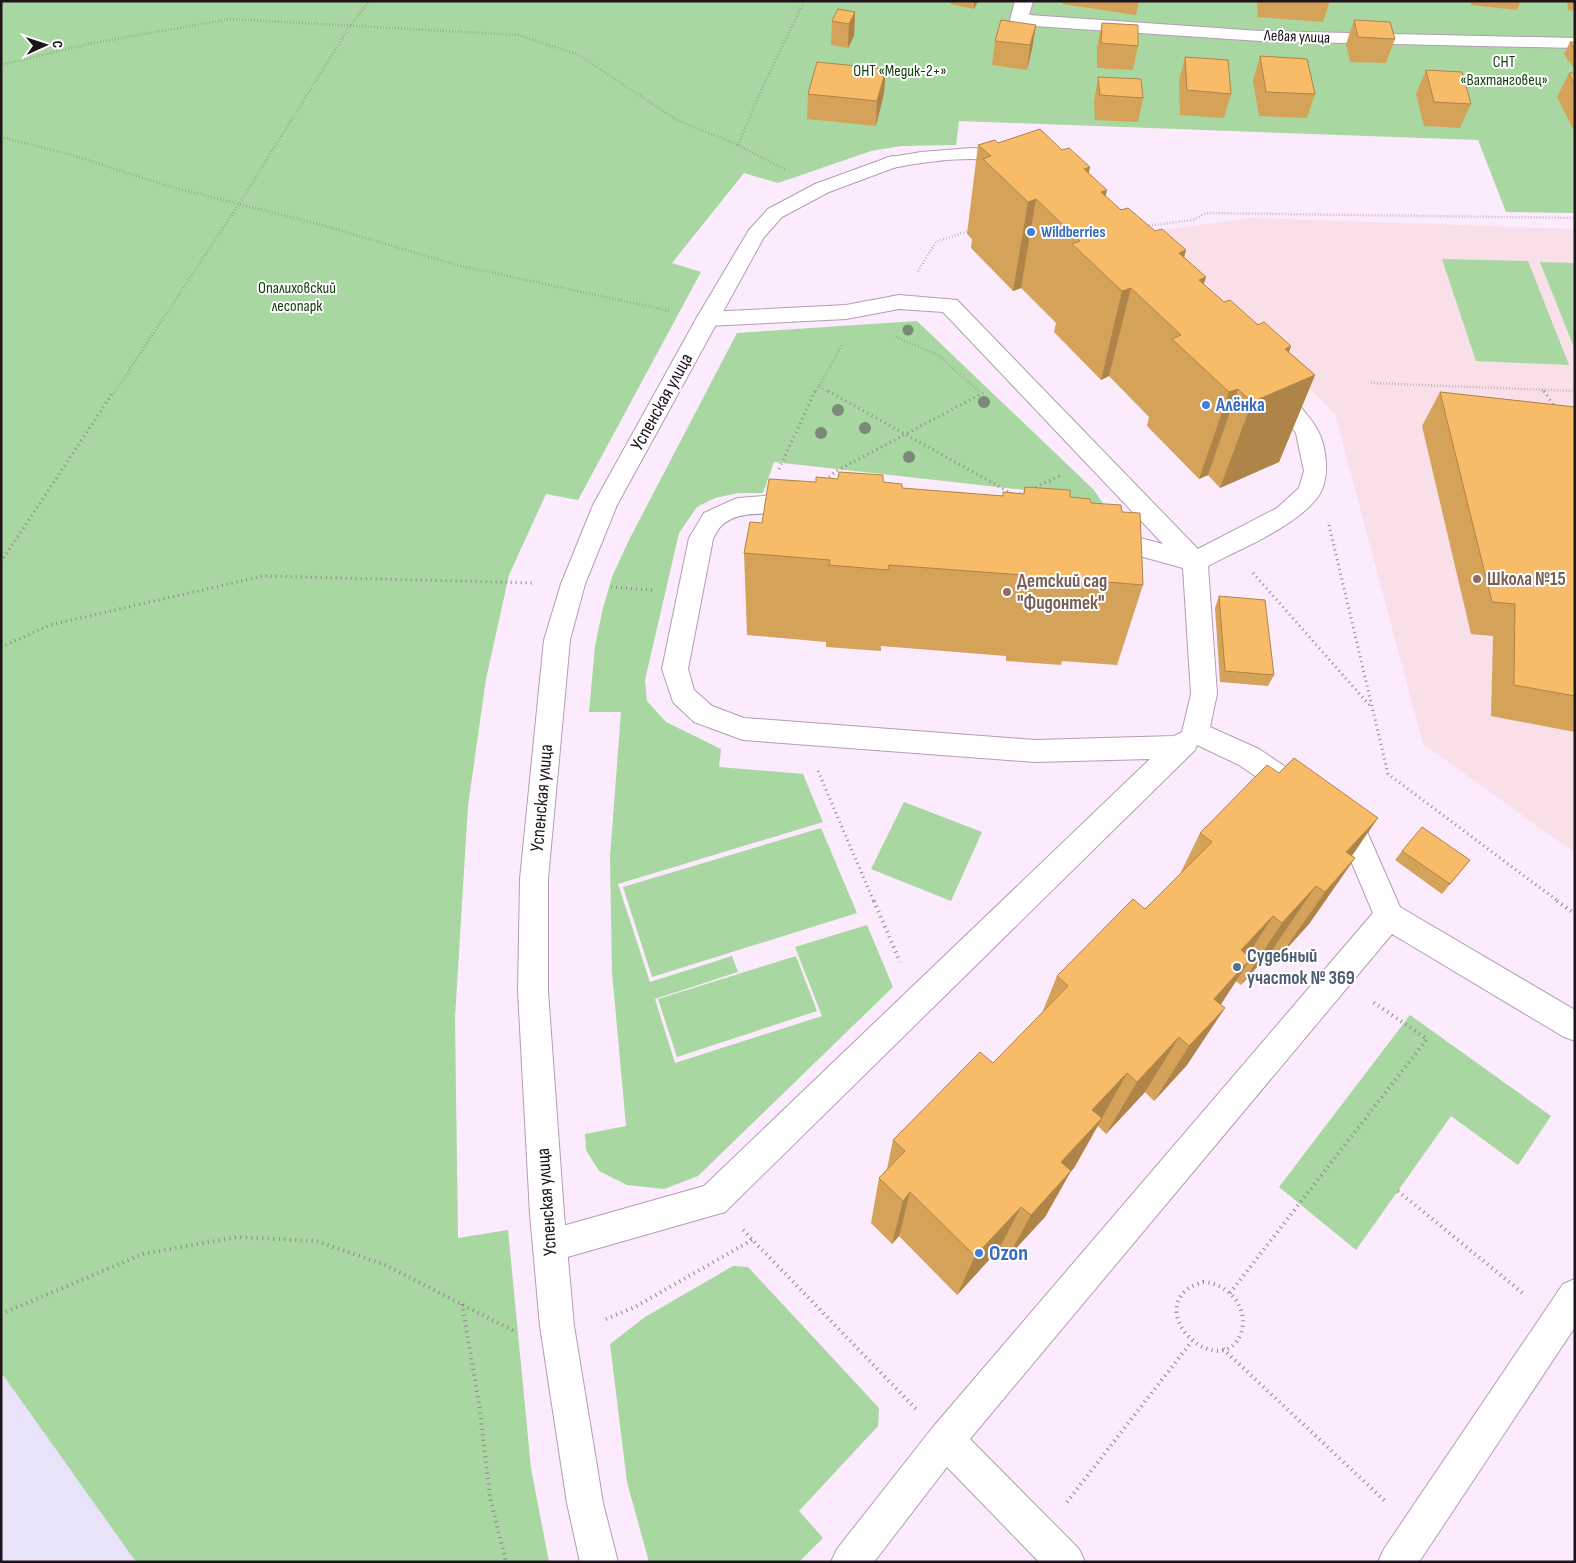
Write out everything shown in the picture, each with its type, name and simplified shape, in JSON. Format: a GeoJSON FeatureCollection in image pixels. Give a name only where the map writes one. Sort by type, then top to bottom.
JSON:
{"type":"FeatureCollection","features":[{"type":"Feature","properties":{"kind":"street","name":"Левая улица"},"geometry":{"type":"LineString","coordinates":[[1024,1],[1019,20],[1260,36],[1575,43]]}},
{"type":"Feature","properties":{"kind":"street","name":"Успенская улица"},"geometry":{"type":"LineString","coordinates":[[600,1562],[585,1502],[564,1379],[550,1245],[533,991],[534,879],[557,640],[572,584],[605,504],[756,234],[775,213],[822,188],[892,162],[924,156],[1005,156],[1023,162],[1037,173]]}},
{"type":"Feature","properties":{"kind":"street"},"geometry":{"type":"LineString","coordinates":[[758,317],[787,298]]}},
{"type":"Feature","properties":{"kind":"street"},"geometry":{"type":"LineString","coordinates":[[550,1245],[713,1200],[1187,740],[1204,694],[1195,562],[949,305],[899,302],[846,312],[707,319]]}},
{"type":"Feature","properties":{"kind":"street"},"geometry":{"type":"LineString","coordinates":[[1086,536],[1113,539],[1195,562],[1285,514],[1309,492],[1316,472],[1307,431],[1284,400],[1255,373]]}},
{"type":"Feature","properties":{"kind":"street"},"geometry":{"type":"LineString","coordinates":[[820,507],[783,504],[738,507],[713,519],[701,538],[675,669],[682,694],[703,714],[743,729],[1036,751],[1187,740],[1249,757],[1351,827],[1390,916],[1575,1027]]}},
{"type":"Feature","properties":{"kind":"street"},"geometry":{"type":"LineString","coordinates":[[850,1562],[946,1440],[1390,916]]}},
{"type":"Feature","properties":{"kind":"street"},"geometry":{"type":"LineString","coordinates":[[1397,1562],[1566,1309]]}},
{"type":"Feature","properties":{"kind":"street"},"geometry":{"type":"LineString","coordinates":[[946,1440],[1066,1562]]}},
{"type":"Feature","properties":{"kind":"path"},"geometry":{"type":"LineString","coordinates":[[1,562],[239,204],[350,26],[368,1]]}},
{"type":"Feature","properties":{"kind":"path"},"geometry":{"type":"LineString","coordinates":[[738,145],[764,84],[804,1]]}},
{"type":"Feature","properties":{"kind":"path"},"geometry":{"type":"LineString","coordinates":[[1,65],[93,43],[230,19],[518,35],[577,54],[677,120],[738,145],[822,188]]}},
{"type":"Feature","properties":{"kind":"path"},"geometry":{"type":"LineString","coordinates":[[1,137],[75,156],[168,186],[318,224],[457,265],[707,319]]}},
{"type":"Feature","properties":{"kind":"path"},"geometry":{"type":"LineString","coordinates":[[1140,226],[1192,220],[1206,213],[1575,218]]}},
{"type":"Feature","properties":{"kind":"path"},"geometry":{"type":"LineString","coordinates":[[899,302],[936,242],[972,229]]}},
{"type":"Feature","properties":{"kind":"path"},"geometry":{"type":"LineString","coordinates":[[893,336],[938,355],[982,394]]}},
{"type":"Feature","properties":{"kind":"path"},"geometry":{"type":"LineString","coordinates":[[846,337],[818,386],[780,464],[783,504],[838,470],[903,434],[1018,377]]}},
{"type":"Feature","properties":{"kind":"path"},"geometry":{"type":"LineString","coordinates":[[1371,383],[1575,391]]}},
{"type":"Feature","properties":{"kind":"path"},"geometry":{"type":"LineString","coordinates":[[818,386],[1016,496],[1097,459]]}},
{"type":"Feature","properties":{"kind":"path"},"geometry":{"type":"LineString","coordinates":[[1541,390],[1548,395],[1556,411]]}},
{"type":"Feature","properties":{"kind":"path"},"geometry":{"type":"LineString","coordinates":[[1316,472],[1388,774],[1575,914]]}},
{"type":"Feature","properties":{"kind":"path"},"geometry":{"type":"LineString","coordinates":[[1228,544],[1373,709]]}},
{"type":"Feature","properties":{"kind":"path"},"geometry":{"type":"LineString","coordinates":[[1,647],[50,625],[263,576],[572,584],[690,593]]}},
{"type":"Feature","properties":{"kind":"path"},"geometry":{"type":"LineString","coordinates":[[802,733],[917,1001]]}},
{"type":"Feature","properties":{"kind":"path"},"geometry":{"type":"LineString","coordinates":[[1230,1293],[1426,1040],[1339,978]]}},
{"type":"Feature","properties":{"kind":"path"},"geometry":{"type":"LineString","coordinates":[[1398,1191],[1566,1309]]}},
{"type":"Feature","properties":{"kind":"path"},"geometry":{"type":"LineString","coordinates":[[713,1200],[946,1440]]}},
{"type":"Feature","properties":{"kind":"path"},"geometry":{"type":"LineString","coordinates":[[1,1314],[143,1254],[237,1237],[316,1241],[383,1264],[517,1332]]}},
{"type":"Feature","properties":{"kind":"path"},"geometry":{"type":"LineString","coordinates":[[606,1318],[634,1307],[752,1240]]}},
{"type":"Feature","properties":{"kind":"path"},"geometry":{"type":"LineString","coordinates":[[1203,1282],[1222,1286],[1230,1293],[1240,1307],[1243,1327],[1238,1339],[1223,1349],[1204,1348],[1192,1341],[1182,1331],[1178,1317],[1179,1298],[1191,1285],[1203,1282]]}},
{"type":"Feature","properties":{"kind":"path"},"geometry":{"type":"LineString","coordinates":[[462,1303],[479,1404],[490,1497],[506,1562]]}},
{"type":"Feature","properties":{"kind":"path"},"geometry":{"type":"LineString","coordinates":[[1041,1536],[1192,1341]]}},
{"type":"Feature","properties":{"kind":"path"},"geometry":{"type":"LineString","coordinates":[[1223,1349],[1417,1531]]}},
{"type":"Feature","properties":{"kind":"shaded area","name":"Школа №15"},"geometry":{"type":"Polygon","coordinates":[[[1252,218],[1575,229],[1575,853],[1423,744],[1335,414],[1154,231],[1252,218]]]}},
{"type":"Feature","properties":{"kind":"shaded area"},"geometry":{"type":"Polygon","coordinates":[[[3,1375],[136,1562],[1,1562],[3,1375]]]}},
{"type":"Feature","properties":{"kind":"green space","name":"Опалиховский лесопарк"},"geometry":{"type":"Polygon","coordinates":[[[1,1],[1575,1],[1575,213],[1506,212],[1478,140],[959,121],[956,145],[901,146],[871,151],[778,183],[744,173],[672,263],[701,272],[578,500],[546,494],[509,575],[486,679],[468,806],[455,1017],[458,1238],[508,1230],[531,1468],[549,1562],[136,1562],[3,1375],[1,1376],[1,1]]]}},
{"type":"Feature","properties":{"kind":"green space"},"geometry":{"type":"Polygon","coordinates":[[[1442,259],[1528,261],[1569,365],[1476,361],[1442,259]]]}},
{"type":"Feature","properties":{"kind":"green space"},"geometry":{"type":"Polygon","coordinates":[[[1540,262],[1575,263],[1575,350],[1540,262]]]}},
{"type":"Feature","properties":{"kind":"green space"},"geometry":{"type":"Polygon","coordinates":[[[917,321],[1094,490],[1118,526],[1077,520],[1069,495],[774,462],[763,493],[738,493],[715,498],[697,507],[679,533],[645,680],[647,701],[666,722],[721,749],[719,767],[803,774],[823,822],[618,884],[650,982],[732,956],[738,972],[655,999],[675,1063],[822,1016],[795,947],[867,925],[893,987],[698,1176],[664,1189],[627,1185],[599,1171],[586,1150],[585,1134],[626,1126],[612,972],[610,857],[621,712],[589,712],[595,646],[612,577],[629,540],[737,333],[917,321]]]}},
{"type":"Feature","properties":{"kind":"green space"},"geometry":{"type":"Polygon","coordinates":[[[904,802],[982,832],[951,901],[871,869],[904,802]]]}},
{"type":"Feature","properties":{"kind":"green space"},"geometry":{"type":"Polygon","coordinates":[[[821,828],[857,913],[652,977],[623,887],[821,828]]]}},
{"type":"Feature","properties":{"kind":"green space"},"geometry":{"type":"Polygon","coordinates":[[[796,956],[817,1011],[677,1057],[658,999],[796,956]]]}},
{"type":"Feature","properties":{"kind":"green space"},"geometry":{"type":"Polygon","coordinates":[[[1410,1015],[1551,1116],[1518,1165],[1451,1116],[1356,1250],[1279,1187],[1410,1015]]]}},
{"type":"Feature","properties":{"kind":"green space"},"geometry":{"type":"Polygon","coordinates":[[[733,1266],[748,1267],[879,1408],[878,1426],[799,1511],[823,1538],[799,1562],[649,1562],[627,1482],[610,1344],[645,1317],[733,1266]]]}},
{"type":"Feature","properties":{"kind":"building"},"geometry":{"type":"Polygon","coordinates":[[[838,9],[855,12],[849,24],[832,21],[838,9]]]}},
{"type":"Feature","properties":{"kind":"building"},"geometry":{"type":"Polygon","coordinates":[[[1001,20],[1036,25],[1030,45],[995,41],[1001,20]]]}},
{"type":"Feature","properties":{"kind":"building"},"geometry":{"type":"Polygon","coordinates":[[[1354,20],[1390,22],[1395,39],[1358,37],[1354,20]]]}},
{"type":"Feature","properties":{"kind":"building"},"geometry":{"type":"Polygon","coordinates":[[[1102,23],[1138,25],[1138,46],[1101,43],[1102,23]]]}},
{"type":"Feature","properties":{"kind":"building"},"geometry":{"type":"Polygon","coordinates":[[[1570,42],[1575,42],[1575,49],[1570,42]]]}},
{"type":"Feature","properties":{"kind":"building"},"geometry":{"type":"Polygon","coordinates":[[[1260,56],[1307,59],[1315,94],[1266,92],[1260,56]]]}},
{"type":"Feature","properties":{"kind":"building"},"geometry":{"type":"Polygon","coordinates":[[[1185,57],[1228,60],[1231,94],[1187,90],[1185,57]]]}},
{"type":"Feature","properties":{"kind":"building"},"geometry":{"type":"Polygon","coordinates":[[[817,62],[886,69],[877,101],[808,94],[817,62]]]}},
{"type":"Feature","properties":{"kind":"building"},"geometry":{"type":"Polygon","coordinates":[[[1426,70],[1462,72],[1471,104],[1434,102],[1426,70]]]}},
{"type":"Feature","properties":{"kind":"building"},"geometry":{"type":"Polygon","coordinates":[[[1569,73],[1575,73],[1575,85],[1569,73]]]}},
{"type":"Feature","properties":{"kind":"building"},"geometry":{"type":"Polygon","coordinates":[[[1098,77],[1141,79],[1143,98],[1100,95],[1098,77]]]}},
{"type":"Feature","properties":{"kind":"building"},"geometry":{"type":"Polygon","coordinates":[[[1040,129],[1062,150],[1069,148],[1090,167],[1084,169],[1107,190],[1101,192],[1121,210],[1128,208],[1155,231],[1162,229],[1186,250],[1179,253],[1206,277],[1199,280],[1224,302],[1230,300],[1258,325],[1264,322],[1291,346],[1285,349],[1315,375],[1252,402],[1238,389],[1229,392],[1172,339],[1181,335],[1131,288],[1122,291],[1072,244],[1080,241],[1036,199],[1028,202],[983,159],[991,156],[978,145],[995,140],[998,143],[1040,129]]]}},
{"type":"Feature","properties":{"kind":"building"},"geometry":{"type":"Polygon","coordinates":[[[1440,392],[1575,407],[1575,696],[1514,685],[1515,604],[1492,602],[1440,392]]]}},
{"type":"Feature","properties":{"kind":"building"},"geometry":{"type":"Polygon","coordinates":[[[839,472],[883,475],[883,482],[902,484],[902,488],[1003,496],[1003,492],[1024,494],[1025,487],[1070,490],[1070,497],[1090,499],[1091,503],[1121,505],[1122,512],[1140,513],[1143,585],[1084,580],[1083,584],[1023,580],[1023,575],[889,565],[888,570],[829,565],[830,560],[744,553],[750,522],[762,523],[769,479],[816,482],[816,477],[838,479],[839,472]]]}},
{"type":"Feature","properties":{"kind":"building"},"geometry":{"type":"Polygon","coordinates":[[[1219,596],[1265,600],[1274,675],[1225,671],[1219,596]]]}},
{"type":"Feature","properties":{"kind":"building"},"geometry":{"type":"Polygon","coordinates":[[[1294,758],[1378,818],[1346,852],[1355,858],[1325,892],[1316,886],[1282,923],[1273,916],[1241,950],[1251,958],[1214,999],[1225,1008],[1189,1046],[1179,1037],[1137,1082],[1127,1073],[1092,1110],[1102,1118],[1061,1162],[1071,1171],[1031,1215],[1021,1207],[975,1256],[910,1192],[903,1201],[879,1178],[905,1151],[893,1140],[980,1052],[993,1063],[1068,986],[1057,976],[1133,899],[1145,909],[1212,842],[1200,833],[1267,765],[1279,773],[1294,758]]]}},
{"type":"Feature","properties":{"kind":"building"},"geometry":{"type":"Polygon","coordinates":[[[1422,827],[1470,860],[1450,884],[1402,851],[1422,827]]]}},
{"type":"Feature","properties":{"kind":"place","name":"Wildberries"},"geometry":{"type":"Point","coordinates":[1031,232]}},
{"type":"Feature","properties":{"kind":"place","name":"Алёнка"},"geometry":{"type":"Point","coordinates":[1206,405]}},
{"type":"Feature","properties":{"kind":"place","name":"Школа №15"},"geometry":{"type":"Point","coordinates":[1477,579]}},
{"type":"Feature","properties":{"kind":"place","name":"Детский сад \"Фидонтек\""},"geometry":{"type":"Point","coordinates":[1007,592]}},
{"type":"Feature","properties":{"kind":"place","name":"Судебный участок № 369"},"geometry":{"type":"Point","coordinates":[1237,967]}},
{"type":"Feature","properties":{"kind":"place","name":"Ozon"},"geometry":{"type":"Point","coordinates":[979,1253]}},
{"type":"Feature","properties":{"kind":"park label","name":"ОНТ «Медик-2+»"},"geometry":{"type":"Point","coordinates":[900,71]}},
{"type":"Feature","properties":{"kind":"park label","name":"СНТ «Вахтанговец»"},"geometry":{"type":"Point","coordinates":[1504,71]}}]}
